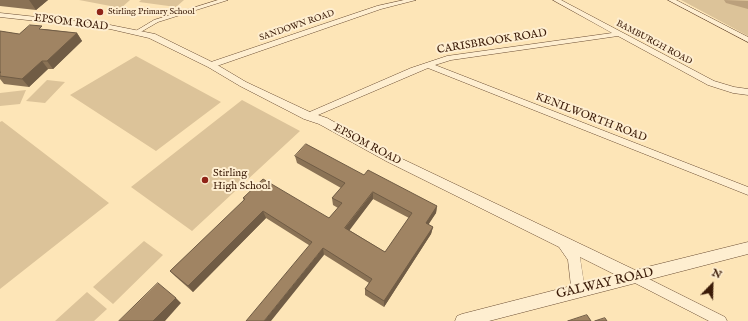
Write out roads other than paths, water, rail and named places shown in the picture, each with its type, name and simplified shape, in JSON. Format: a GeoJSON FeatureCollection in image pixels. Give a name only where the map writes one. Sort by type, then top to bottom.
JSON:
{"type":"FeatureCollection","features":[{"type":"Feature","properties":{"kind":"street"},"geometry":{"type":"LineString","coordinates":[[136,32],[156,21],[225,0]]}},
{"type":"Feature","properties":{"kind":"street","name":"SANDOWN ROAD"},"geometry":{"type":"LineString","coordinates":[[212,65],[380,7],[413,0]]}},
{"type":"Feature","properties":{"kind":"street","name":"BAMBURGH ROAD"},"geometry":{"type":"LineString","coordinates":[[556,0],[711,83],[733,90],[748,92]]}},
{"type":"Feature","properties":{"kind":"street"},"geometry":{"type":"LineString","coordinates":[[671,0],[748,40]]}},
{"type":"Feature","properties":{"kind":"street","name":"EPSOM ROAD"},"geometry":{"type":"LineString","coordinates":[[0,15],[110,27],[152,36],[212,65],[243,84],[308,116],[323,121],[390,158],[564,244],[635,277],[721,321]]}},
{"type":"Feature","properties":{"kind":"street","name":"CARISBROOK ROAD"},"geometry":{"type":"LineString","coordinates":[[308,116],[427,65],[472,54],[619,34]]}},
{"type":"Feature","properties":{"kind":"street","name":"KENILWORTH ROAD"},"geometry":{"type":"LineString","coordinates":[[427,65],[748,191]]}},
{"type":"Feature","properties":{"kind":"street"},"geometry":{"type":"LineString","coordinates":[[564,244],[574,258],[578,290]]}},
{"type":"Feature","properties":{"kind":"street","name":"GALWAY ROAD"},"geometry":{"type":"LineString","coordinates":[[462,321],[578,290],[748,248]]}},
{"type":"Feature","properties":{"kind":"waterway"},"geometry":{"type":"LineString","coordinates":[[731,0],[748,5]]}},
{"type":"Feature","properties":{"kind":"place","name":"Stirling Primary School"},"geometry":{"type":"Point","coordinates":[100,12]}},
{"type":"Feature","properties":{"kind":"place","name":"Stirling High School"},"geometry":{"type":"Point","coordinates":[205,180]}}]}
